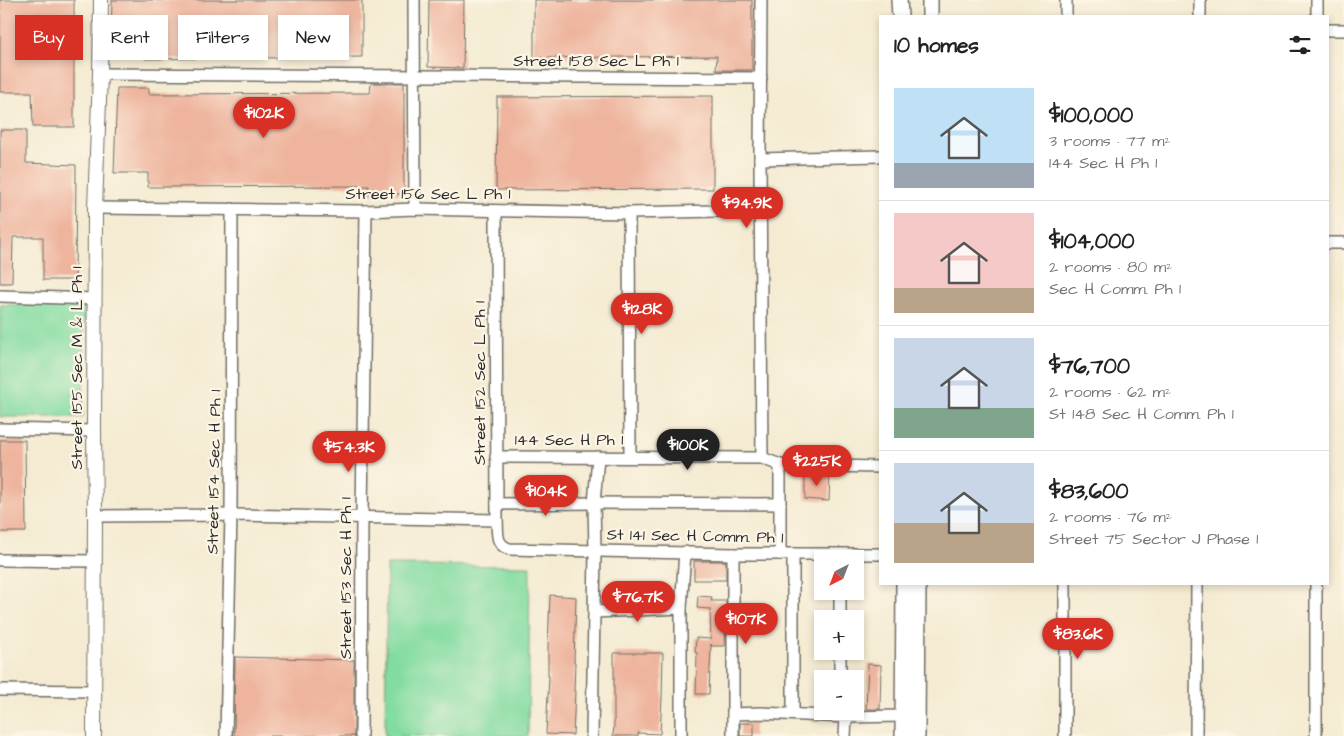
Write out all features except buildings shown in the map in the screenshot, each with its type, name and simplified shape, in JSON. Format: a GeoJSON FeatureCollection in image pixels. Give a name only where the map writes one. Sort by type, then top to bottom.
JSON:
{"type":"FeatureCollection","features":[{"type":"Feature","properties":{"kind":"main road"},"geometry":{"type":"LineString","coordinates":[[899,0],[900,15]]}},
{"type":"Feature","properties":{"kind":"main road"},"geometry":{"type":"LineString","coordinates":[[908,0],[908,15]]}},
{"type":"Feature","properties":{"kind":"main road"},"geometry":{"type":"LineString","coordinates":[[921,0],[921,15]]}},
{"type":"Feature","properties":{"kind":"main road"},"geometry":{"type":"LineString","coordinates":[[930,0],[930,15]]}},
{"type":"Feature","properties":{"kind":"main road"},"geometry":{"type":"LineString","coordinates":[[901,735],[904,585]]}},
{"type":"Feature","properties":{"kind":"main road"},"geometry":{"type":"LineString","coordinates":[[917,736],[918,585]]}},
{"type":"Feature","properties":{"kind":"street","name":"Street 155 Sec M & L Ph 1"},"geometry":{"type":"LineString","coordinates":[[94,736],[94,299],[101,0]]}},
{"type":"Feature","properties":{"kind":"street"},"geometry":{"type":"LineString","coordinates":[[414,0],[415,209]]}},
{"type":"Feature","properties":{"kind":"street"},"geometry":{"type":"LineString","coordinates":[[761,0],[762,458]]}},
{"type":"Feature","properties":{"kind":"street"},"geometry":{"type":"LineString","coordinates":[[1066,0],[1066,15]]}},
{"type":"Feature","properties":{"kind":"street"},"geometry":{"type":"LineString","coordinates":[[1200,0],[1200,15]]}},
{"type":"Feature","properties":{"kind":"street"},"geometry":{"type":"LineString","coordinates":[[1317,0],[1317,15]]}},
{"type":"Feature","properties":{"kind":"street"},"geometry":{"type":"LineString","coordinates":[[1329,30],[1344,30]]}},
{"type":"Feature","properties":{"kind":"street","name":"Street 158 Sec L Ph 1"},"geometry":{"type":"LineString","coordinates":[[100,74],[761,78]]}},
{"type":"Feature","properties":{"kind":"street"},"geometry":{"type":"LineString","coordinates":[[760,159],[879,156]]}},
{"type":"Feature","properties":{"kind":"street","name":"Street 156 Sec L Ph 1"},"geometry":{"type":"LineString","coordinates":[[95,208],[366,211],[415,209],[629,213],[760,210]]}},
{"type":"Feature","properties":{"kind":"street","name":"Street 154 Sec H Ph 1"},"geometry":{"type":"LineString","coordinates":[[226,736],[231,515],[232,209]]}},
{"type":"Feature","properties":{"kind":"street","name":"Street 153 Sec H Ph 1"},"geometry":{"type":"LineString","coordinates":[[360,736],[366,211]]}},
{"type":"Feature","properties":{"kind":"street","name":"Street 152 Sec L Ph 1"},"geometry":{"type":"LineString","coordinates":[[496,211],[497,520],[499,542],[503,547],[509,549]]}},
{"type":"Feature","properties":{"kind":"street"},"geometry":{"type":"LineString","coordinates":[[629,213],[630,457]]}},
{"type":"Feature","properties":{"kind":"street"},"geometry":{"type":"LineString","coordinates":[[1329,243],[1344,243]]}},
{"type":"Feature","properties":{"kind":"street"},"geometry":{"type":"LineString","coordinates":[[0,296],[94,299]]}},
{"type":"Feature","properties":{"kind":"street"},"geometry":{"type":"LineString","coordinates":[[0,429],[94,430]]}},
{"type":"Feature","properties":{"kind":"street","name":"144 Sec H Ph 1"},"geometry":{"type":"LineString","coordinates":[[496,457],[762,458],[780,465],[879,467]]}},
{"type":"Feature","properties":{"kind":"street"},"geometry":{"type":"LineString","coordinates":[[592,736],[594,503],[598,457]]}},
{"type":"Feature","properties":{"kind":"street"},"geometry":{"type":"LineString","coordinates":[[780,465],[780,554]]}},
{"type":"Feature","properties":{"kind":"street"},"geometry":{"type":"LineString","coordinates":[[497,504],[780,504]]}},
{"type":"Feature","properties":{"kind":"street"},"geometry":{"type":"LineString","coordinates":[[95,516],[231,515],[497,520]]}},
{"type":"Feature","properties":{"kind":"street","name":"St 141 Sec H Comm. Ph 1"},"geometry":{"type":"LineString","coordinates":[[509,549],[814,555]]}},
{"type":"Feature","properties":{"kind":"street"},"geometry":{"type":"LineString","coordinates":[[681,736],[681,608],[685,552]]}},
{"type":"Feature","properties":{"kind":"street"},"geometry":{"type":"LineString","coordinates":[[733,554],[733,736]]}},
{"type":"Feature","properties":{"kind":"street"},"geometry":{"type":"LineString","coordinates":[[793,554],[793,714]]}},
{"type":"Feature","properties":{"kind":"street","name":"St 141 Sec H Comm. Ph 1"},"geometry":{"type":"LineString","coordinates":[[864,555],[879,554]]}},
{"type":"Feature","properties":{"kind":"street"},"geometry":{"type":"LineString","coordinates":[[0,560],[94,561]]}},
{"type":"Feature","properties":{"kind":"street"},"geometry":{"type":"LineString","coordinates":[[1065,585],[1065,736]]}},
{"type":"Feature","properties":{"kind":"street"},"geometry":{"type":"LineString","coordinates":[[1196,736],[1197,585]]}},
{"type":"Feature","properties":{"kind":"street"},"geometry":{"type":"LineString","coordinates":[[1316,585],[1316,736]]}},
{"type":"Feature","properties":{"kind":"street"},"geometry":{"type":"LineString","coordinates":[[594,612],[681,608]]}},
{"type":"Feature","properties":{"kind":"street"},"geometry":{"type":"LineString","coordinates":[[0,690],[95,691]]}},
{"type":"Feature","properties":{"kind":"street"},"geometry":{"type":"LineString","coordinates":[[733,714],[814,714]]}},
{"type":"Feature","properties":{"kind":"street"},"geometry":{"type":"LineString","coordinates":[[864,715],[902,716]]}},
{"type":"Feature","properties":{"kind":"street"},"geometry":{"type":"LineString","coordinates":[[843,720],[845,736]]}},
{"type":"Feature","properties":{"kind":"green space"},"geometry":{"type":"Polygon","coordinates":[[[0,305],[84,305],[83,417],[0,417],[0,305]]]}},
{"type":"Feature","properties":{"kind":"green space"},"geometry":{"type":"Polygon","coordinates":[[[387,565],[530,566],[528,736],[385,736],[387,565]]]}}]}
